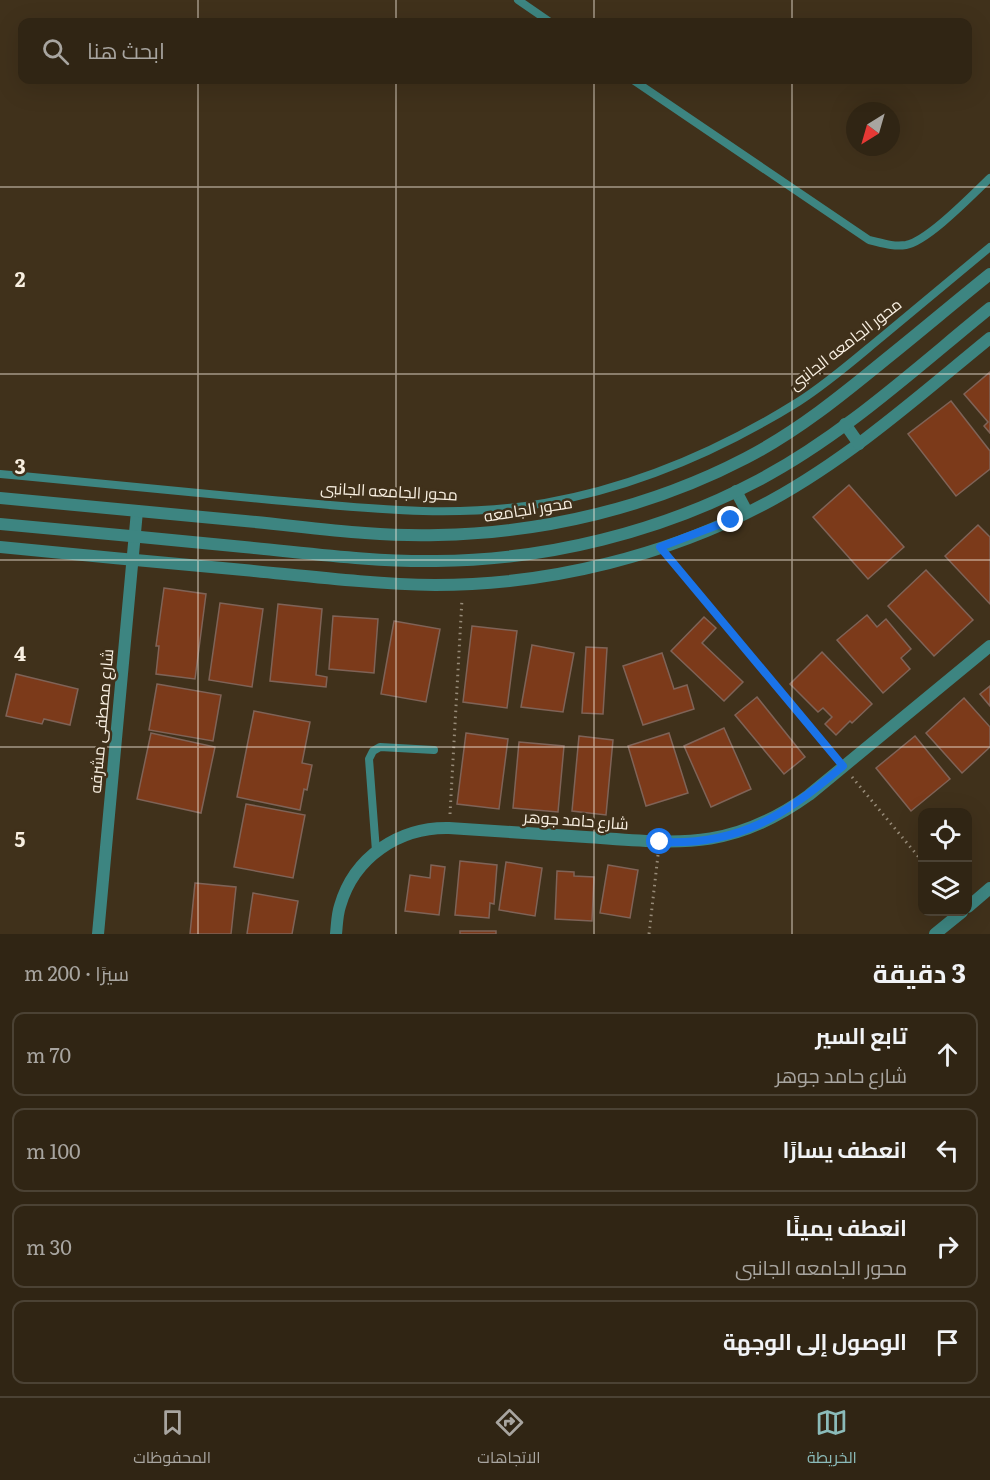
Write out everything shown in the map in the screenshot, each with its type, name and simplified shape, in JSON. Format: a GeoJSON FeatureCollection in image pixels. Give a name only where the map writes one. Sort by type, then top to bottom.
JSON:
{"type":"FeatureCollection","features":[{"type":"Feature","properties":{"kind":"street","name":"محور الجامعه"},"geometry":{"type":"LineString","coordinates":[[0,498],[363,532],[436,536],[473,534],[552,524],[632,504],[710,475],[781,438],[844,394],[990,274]]}},
{"type":"Feature","properties":{"kind":"street"},"geometry":{"type":"LineString","coordinates":[[0,524],[380,559],[475,560],[517,556],[598,540],[681,515],[736,491],[795,460],[845,424],[990,308]]}},
{"type":"Feature","properties":{"kind":"street"},"geometry":{"type":"LineString","coordinates":[[0,547],[369,582],[463,584],[520,579],[562,572],[660,547],[689,537],[747,512],[807,480],[859,444],[990,338]]}},
{"type":"Feature","properties":{"kind":"street"},"geometry":{"type":"LineString","coordinates":[[845,424],[859,444]]}},
{"type":"Feature","properties":{"kind":"street"},"geometry":{"type":"LineString","coordinates":[[736,491],[747,512]]}},
{"type":"Feature","properties":{"kind":"street","name":"شارع مصطفى مشرفه"},"geometry":{"type":"LineString","coordinates":[[98,934],[137,511]]}},
{"type":"Feature","properties":{"kind":"street","name":"شارع حامد جوهر"},"geometry":{"type":"LineString","coordinates":[[336,934],[343,896],[357,871],[376,851],[410,833],[449,828],[660,842],[702,841],[750,829],[791,808],[990,646]]}},
{"type":"Feature","properties":{"kind":"street"},"geometry":{"type":"LineString","coordinates":[[972,904],[990,888]]}},
{"type":"Feature","properties":{"kind":"street"},"geometry":{"type":"LineString","coordinates":[[935,934],[957,916]]}},
{"type":"Feature","properties":{"kind":"lane"},"geometry":{"type":"LineString","coordinates":[[518,0],[544,18]]}},
{"type":"Feature","properties":{"kind":"lane"},"geometry":{"type":"LineString","coordinates":[[639,84],[869,240],[892,246],[909,245],[930,233],[990,178]]}},
{"type":"Feature","properties":{"kind":"lane","name":"محور الجامعه الجانبى"},"geometry":{"type":"LineString","coordinates":[[0,474],[409,512],[512,508],[578,496],[631,481],[693,457],[783,411],[830,380],[990,247]]}},
{"type":"Feature","properties":{"kind":"lane"},"geometry":{"type":"LineString","coordinates":[[376,851],[370,754],[380,747],[434,750]]}},
{"type":"Feature","properties":{"kind":"path"},"geometry":{"type":"LineString","coordinates":[[660,547],[918,856]]}},
{"type":"Feature","properties":{"kind":"path"},"geometry":{"type":"LineString","coordinates":[[449,828],[463,584]]}},
{"type":"Feature","properties":{"kind":"path"},"geometry":{"type":"LineString","coordinates":[[649,934],[660,842]]}},
{"type":"Feature","properties":{"kind":"building"},"geometry":{"type":"Polygon","coordinates":[[[990,372],[990,433],[984,426],[988,422],[964,394],[990,372]]]}},
{"type":"Feature","properties":{"kind":"building"},"geometry":{"type":"Polygon","coordinates":[[[951,401],[990,451],[990,469],[956,496],[908,434],[951,401]]]}},
{"type":"Feature","properties":{"kind":"building"},"geometry":{"type":"Polygon","coordinates":[[[849,485],[904,547],[868,579],[813,517],[849,485]]]}},
{"type":"Feature","properties":{"kind":"building"},"geometry":{"type":"Polygon","coordinates":[[[978,525],[990,537],[990,604],[945,556],[978,525]]]}},
{"type":"Feature","properties":{"kind":"building"},"geometry":{"type":"Polygon","coordinates":[[[926,570],[973,620],[934,656],[888,606],[926,570]]]}},
{"type":"Feature","properties":{"kind":"building"},"geometry":{"type":"Polygon","coordinates":[[[164,588],[206,594],[195,679],[156,674],[159,646],[156,646],[164,588]]]}},
{"type":"Feature","properties":{"kind":"building"},"geometry":{"type":"Polygon","coordinates":[[[220,603],[263,609],[252,687],[209,680],[220,603]]]}},
{"type":"Feature","properties":{"kind":"building"},"geometry":{"type":"Polygon","coordinates":[[[278,604],[322,609],[316,675],[327,677],[326,687],[270,681],[278,604]]]}},
{"type":"Feature","properties":{"kind":"building"},"geometry":{"type":"Polygon","coordinates":[[[867,615],[877,627],[886,619],[911,649],[901,658],[910,669],[883,693],[837,640],[867,615]]]}},
{"type":"Feature","properties":{"kind":"building"},"geometry":{"type":"Polygon","coordinates":[[[333,616],[378,619],[374,673],[329,669],[333,616]]]}},
{"type":"Feature","properties":{"kind":"building"},"geometry":{"type":"Polygon","coordinates":[[[704,617],[716,628],[702,643],[743,682],[724,701],[671,651],[704,617]]]}},
{"type":"Feature","properties":{"kind":"building"},"geometry":{"type":"Polygon","coordinates":[[[394,621],[440,629],[426,702],[381,694],[394,621]]]}},
{"type":"Feature","properties":{"kind":"building"},"geometry":{"type":"Polygon","coordinates":[[[472,626],[517,631],[507,708],[463,702],[472,626]]]}},
{"type":"Feature","properties":{"kind":"building"},"geometry":{"type":"Polygon","coordinates":[[[532,645],[574,653],[563,712],[521,707],[532,645]]]}},
{"type":"Feature","properties":{"kind":"building"},"geometry":{"type":"Polygon","coordinates":[[[586,647],[607,648],[603,714],[582,713],[586,647]]]}},
{"type":"Feature","properties":{"kind":"building"},"geometry":{"type":"Polygon","coordinates":[[[822,652],[872,704],[836,735],[825,724],[832,717],[823,708],[818,712],[790,684],[822,652]]]}},
{"type":"Feature","properties":{"kind":"building"},"geometry":{"type":"Polygon","coordinates":[[[662,653],[674,689],[687,685],[694,709],[643,725],[623,666],[662,653]]]}},
{"type":"Feature","properties":{"kind":"building"},"geometry":{"type":"Polygon","coordinates":[[[16,674],[78,689],[70,725],[44,719],[42,724],[6,716],[16,674]]]}},
{"type":"Feature","properties":{"kind":"building"},"geometry":{"type":"Polygon","coordinates":[[[157,684],[221,695],[213,741],[149,730],[157,684]]]}},
{"type":"Feature","properties":{"kind":"building"},"geometry":{"type":"Polygon","coordinates":[[[990,686],[990,706],[980,694],[990,686]]]}},
{"type":"Feature","properties":{"kind":"building"},"geometry":{"type":"Polygon","coordinates":[[[757,697],[805,757],[784,774],[735,715],[757,697]]]}},
{"type":"Feature","properties":{"kind":"building"},"geometry":{"type":"Polygon","coordinates":[[[964,698],[990,727],[990,747],[962,773],[926,733],[964,698]]]}},
{"type":"Feature","properties":{"kind":"building"},"geometry":{"type":"Polygon","coordinates":[[[254,711],[310,722],[302,763],[312,765],[300,810],[237,797],[254,711]]]}},
{"type":"Feature","properties":{"kind":"building"},"geometry":{"type":"Polygon","coordinates":[[[724,728],[751,789],[711,807],[684,746],[724,728]]]}},
{"type":"Feature","properties":{"kind":"building"},"geometry":{"type":"Polygon","coordinates":[[[151,733],[215,747],[201,813],[137,799],[151,733]]]}},
{"type":"Feature","properties":{"kind":"building"},"geometry":{"type":"Polygon","coordinates":[[[466,733],[508,739],[499,809],[457,804],[466,733]]]}},
{"type":"Feature","properties":{"kind":"building"},"geometry":{"type":"Polygon","coordinates":[[[669,733],[688,793],[646,806],[628,746],[669,733]]]}},
{"type":"Feature","properties":{"kind":"building"},"geometry":{"type":"Polygon","coordinates":[[[579,736],[613,740],[606,815],[572,811],[579,736]]]}},
{"type":"Feature","properties":{"kind":"building"},"geometry":{"type":"Polygon","coordinates":[[[915,736],[950,779],[911,811],[876,768],[915,736]]]}},
{"type":"Feature","properties":{"kind":"building"},"geometry":{"type":"Polygon","coordinates":[[[519,742],[564,746],[558,812],[513,808],[519,742]]]}},
{"type":"Feature","properties":{"kind":"building"},"geometry":{"type":"Polygon","coordinates":[[[246,804],[305,815],[293,878],[234,867],[246,804]]]}},
{"type":"Feature","properties":{"kind":"building"},"geometry":{"type":"Polygon","coordinates":[[[460,861],[497,865],[494,904],[490,903],[489,918],[455,915],[460,861]]]}},
{"type":"Feature","properties":{"kind":"building"},"geometry":{"type":"Polygon","coordinates":[[[506,862],[542,868],[535,916],[499,910],[506,862]]]}},
{"type":"Feature","properties":{"kind":"building"},"geometry":{"type":"Polygon","coordinates":[[[431,865],[445,867],[439,915],[405,911],[410,875],[430,878],[431,865]]]}},
{"type":"Feature","properties":{"kind":"building"},"geometry":{"type":"Polygon","coordinates":[[[608,865],[638,870],[630,918],[600,913],[608,865]]]}},
{"type":"Feature","properties":{"kind":"building"},"geometry":{"type":"Polygon","coordinates":[[[557,871],[574,872],[574,876],[594,877],[592,921],[555,919],[557,871]]]}},
{"type":"Feature","properties":{"kind":"building"},"geometry":{"type":"Polygon","coordinates":[[[195,883],[236,887],[231,934],[190,934],[195,883]]]}},
{"type":"Feature","properties":{"kind":"building"},"geometry":{"type":"Polygon","coordinates":[[[253,893],[298,901],[292,934],[247,934],[253,893]]]}},
{"type":"Feature","properties":{"kind":"building"},"geometry":{"type":"Polygon","coordinates":[[[460,931],[496,931],[496,934],[460,934],[460,931]]]}},
{"type":"Feature","properties":{"kind":"route"},"geometry":{"type":"LineString","coordinates":[[660,842],[702,841],[750,829],[791,808],[843,766],[660,547],[731,520]]}}]}
